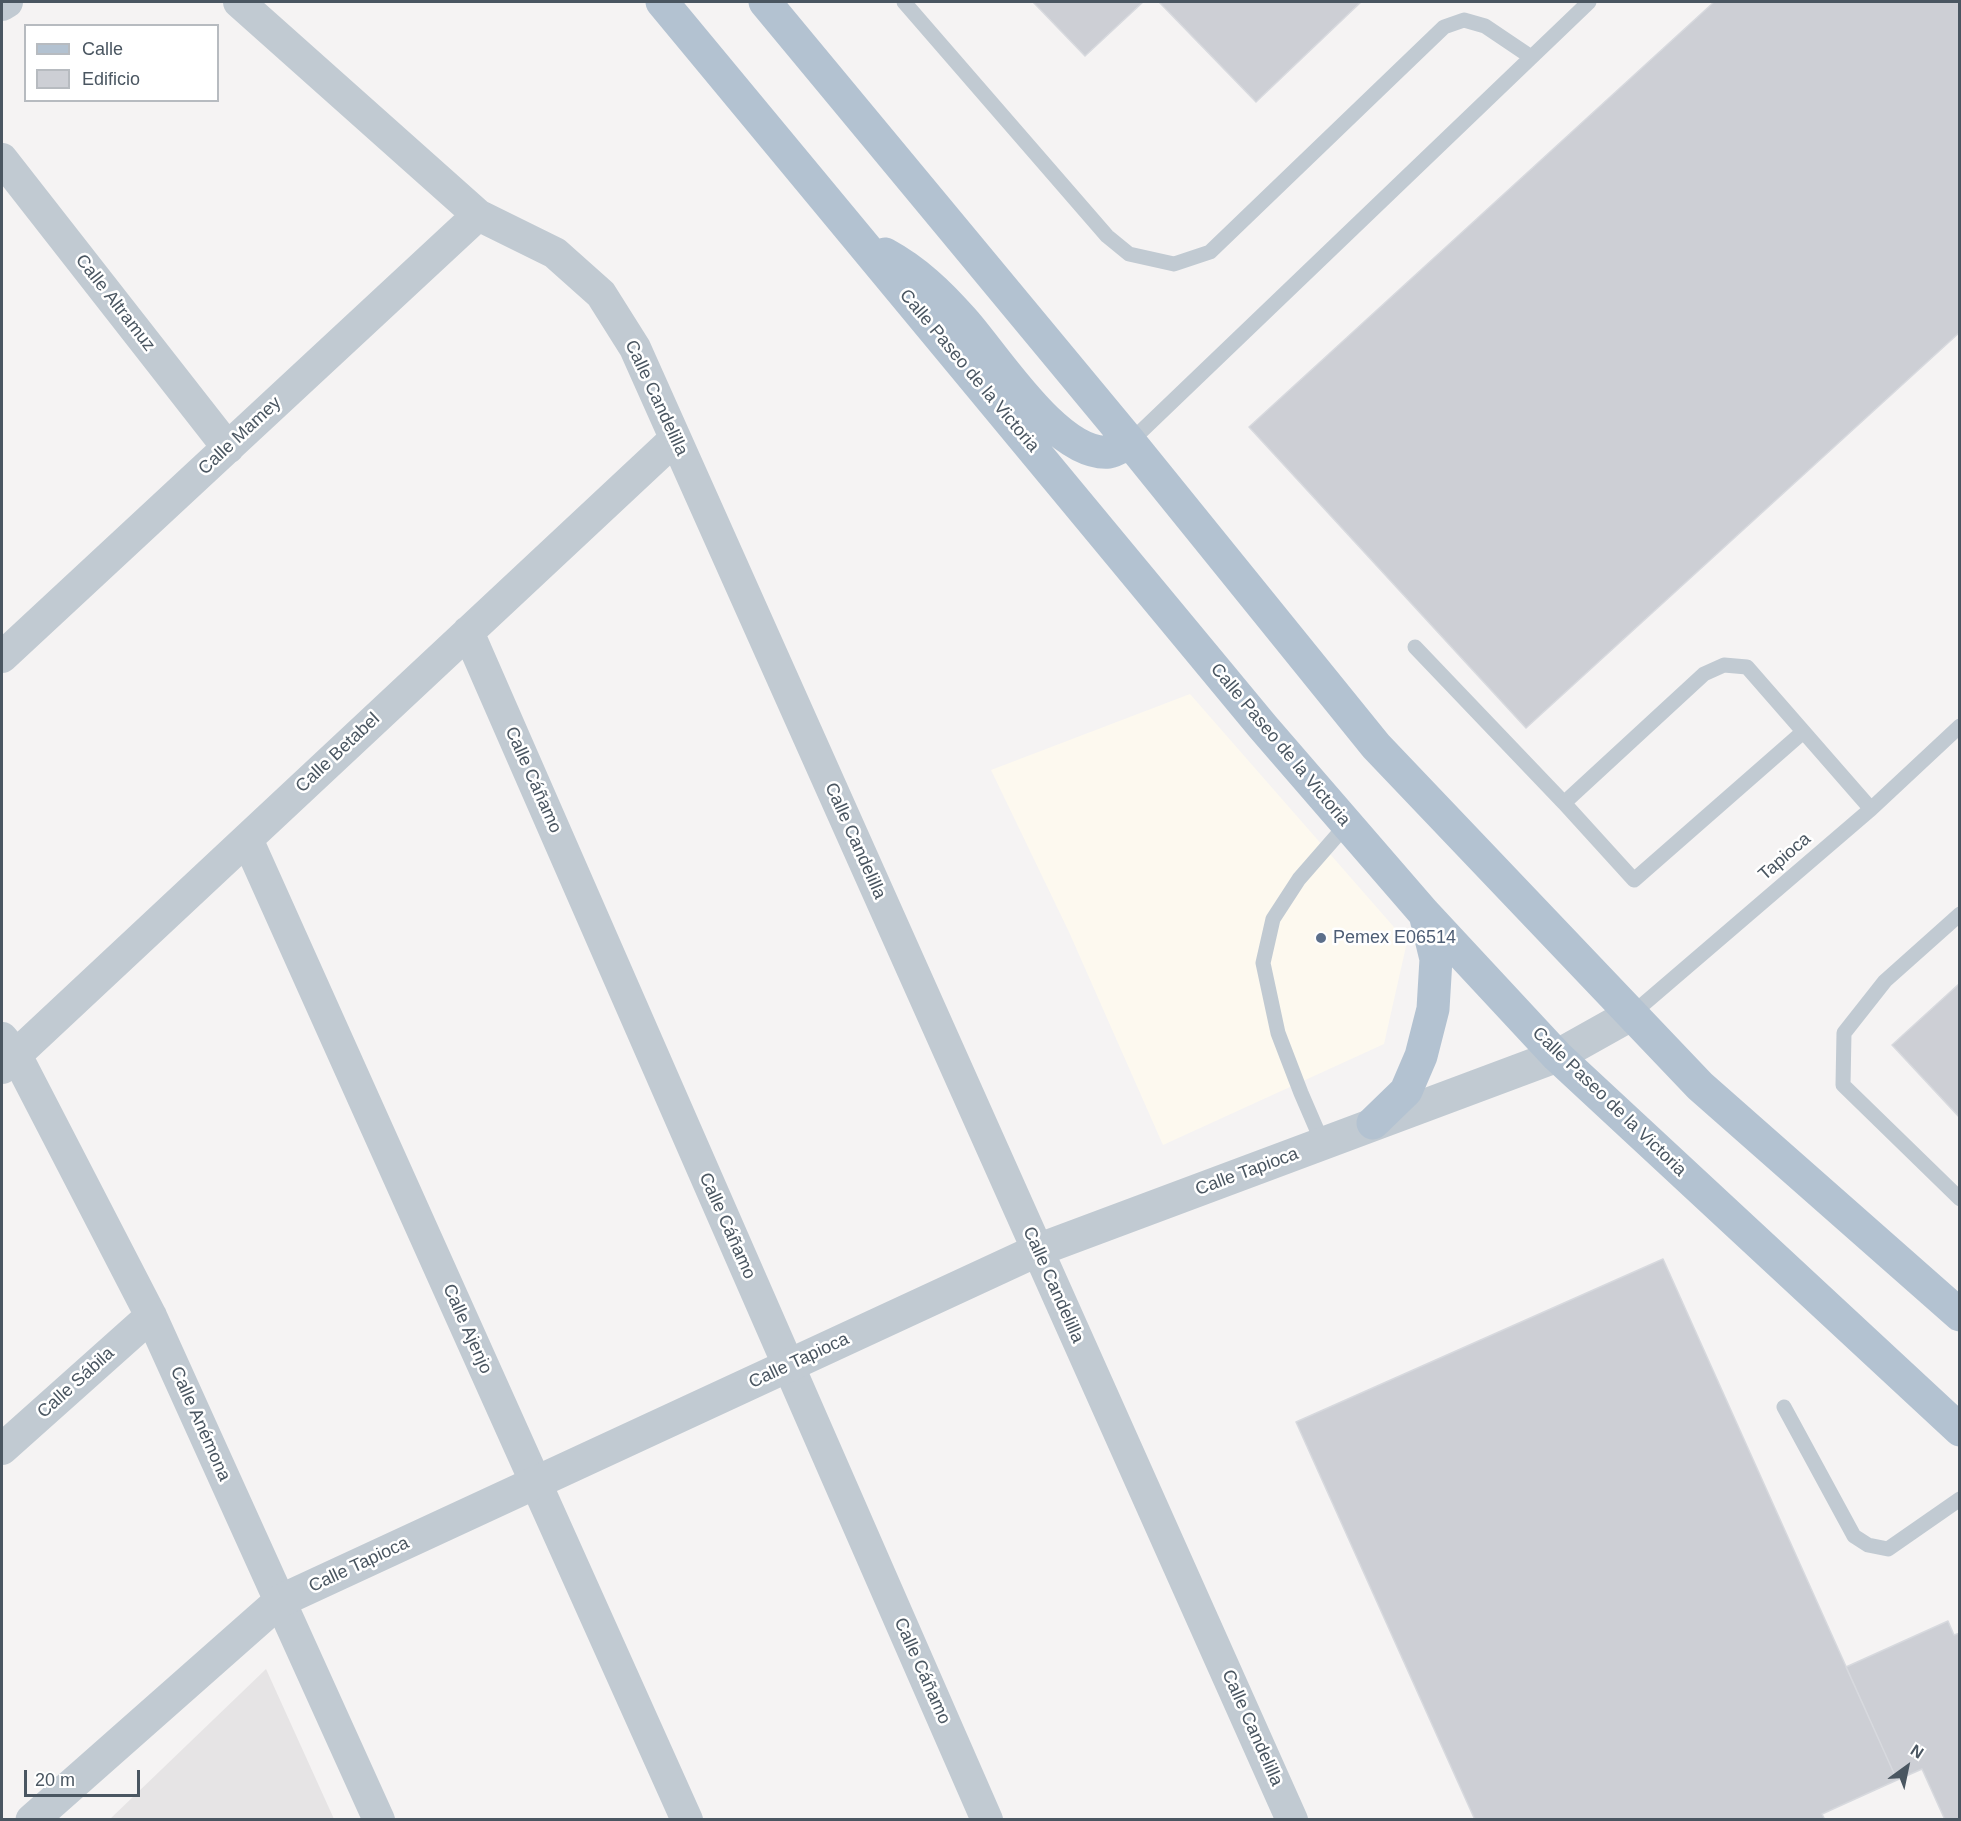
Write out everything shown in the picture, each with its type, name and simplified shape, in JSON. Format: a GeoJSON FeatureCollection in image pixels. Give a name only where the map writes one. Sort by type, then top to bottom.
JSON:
{"type":"FeatureCollection","features":[{"type":"Feature","properties":{"kind":"main road","name":"Calle Paseo de la Victoria"},"geometry":{"type":"LineString","coordinates":[[662,2],[1263,727],[1424,913],[1557,1056],[1959,1430]]}},
{"type":"Feature","properties":{"kind":"main road"},"geometry":{"type":"LineString","coordinates":[[765,2],[1130,442],[1377,746],[1700,1086],[1959,1315]]}},
{"type":"Feature","properties":{"kind":"main road"},"geometry":{"type":"LineString","coordinates":[[860,240],[903,264],[931,285],[964,320],[1015,385],[1054,428],[1084,447],[1109,452],[1130,442]]}},
{"type":"Feature","properties":{"kind":"main road"},"geometry":{"type":"LineString","coordinates":[[1372,1123],[1406,1091],[1421,1056],[1433,1009],[1436,959],[1424,913]]}},
{"type":"Feature","properties":{"kind":"street"},"geometry":{"type":"LineString","coordinates":[[2,5],[7,2]]}},
{"type":"Feature","properties":{"kind":"street","name":"Calle Candelilla"},"geometry":{"type":"LineString","coordinates":[[239,2],[478,215],[555,253],[601,294],[635,348],[1293,1820]]}},
{"type":"Feature","properties":{"kind":"street","name":"Calle Altramuz"},"geometry":{"type":"LineString","coordinates":[[2,159],[228,448]]}},
{"type":"Feature","properties":{"kind":"street","name":"Calle Mamey"},"geometry":{"type":"LineString","coordinates":[[6,642],[228,448],[478,215]]}},
{"type":"Feature","properties":{"kind":"street","name":"Calle Betabel"},"geometry":{"type":"LineString","coordinates":[[6,1053],[247,839],[675,439]]}},
{"type":"Feature","properties":{"kind":"street","name":"Calle Cáñamo"},"geometry":{"type":"LineString","coordinates":[[468,632],[987,1820]]}},
{"type":"Feature","properties":{"kind":"street","name":"Calle Ajenjo"},"geometry":{"type":"LineString","coordinates":[[247,839],[687,1820]]}},
{"type":"Feature","properties":{"kind":"street","name":"Calle Tapioca"},"geometry":{"type":"LineString","coordinates":[[32,1820],[280,1601],[1038,1250],[1323,1144],[1372,1123],[1557,1056],[1632,1014]]}},
{"type":"Feature","properties":{"kind":"street","name":"Calle Anémona"},"geometry":{"type":"LineString","coordinates":[[6,1053],[151,1316],[379,1820]]}},
{"type":"Feature","properties":{"kind":"street","name":"Calle Sábila"},"geometry":{"type":"LineString","coordinates":[[2,1449],[151,1316]]}},
{"type":"Feature","properties":{"kind":"lane"},"geometry":{"type":"LineString","coordinates":[[904,2],[1107,236],[1129,254],[1174,264],[1210,252],[1444,27],[1464,20],[1485,26],[1531,57]]}},
{"type":"Feature","properties":{"kind":"lane"},"geometry":{"type":"LineString","coordinates":[[1130,442],[1589,2]]}},
{"type":"Feature","properties":{"kind":"lane"},"geometry":{"type":"LineString","coordinates":[[1415,647],[1634,880],[1803,732]]}},
{"type":"Feature","properties":{"kind":"lane"},"geometry":{"type":"LineString","coordinates":[[1564,803],[1704,675],[1724,665],[1747,667],[1871,809]]}},
{"type":"Feature","properties":{"kind":"lane","name":"Tapioca"},"geometry":{"type":"LineString","coordinates":[[1632,1014],[1871,809],[1959,726]]}},
{"type":"Feature","properties":{"kind":"lane"},"geometry":{"type":"LineString","coordinates":[[1323,1144],[1300,1093],[1278,1033],[1263,963],[1273,919],[1299,879],[1347,824]]}},
{"type":"Feature","properties":{"kind":"lane"},"geometry":{"type":"LineString","coordinates":[[1959,914],[1885,981],[1844,1034],[1843,1085],[1959,1199]]}},
{"type":"Feature","properties":{"kind":"lane"},"geometry":{"type":"LineString","coordinates":[[1784,1407],[1854,1536],[1868,1545],[1888,1549],[1959,1500]]}},
{"type":"Feature","properties":{"kind":"shaded area"},"geometry":{"type":"Polygon","coordinates":[[[1190,694],[1407,942],[1384,1044],[1163,1145],[1069,932],[991,770],[1190,694]]]}},
{"type":"Feature","properties":{"kind":"shaded area"},"geometry":{"type":"Polygon","coordinates":[[[266,1669],[334,1819],[110,1819],[266,1669]]]}},
{"type":"Feature","properties":{"kind":"building"},"geometry":{"type":"Polygon","coordinates":[[[1033,2],[1143,2],[1085,56],[1033,2]]]}},
{"type":"Feature","properties":{"kind":"building"},"geometry":{"type":"Polygon","coordinates":[[[1159,2],[1361,2],[1256,102],[1159,2]]]}},
{"type":"Feature","properties":{"kind":"building"},"geometry":{"type":"Polygon","coordinates":[[[1714,2],[1960,2],[1960,332],[1526,728],[1249,427],[1714,2]]]}},
{"type":"Feature","properties":{"kind":"building"},"geometry":{"type":"Polygon","coordinates":[[[1960,983],[1960,1118],[1892,1045],[1960,983]]]}},
{"type":"Feature","properties":{"kind":"building"},"geometry":{"type":"Polygon","coordinates":[[[1663,1259],[1897,1780],[1822,1814],[1825,1820],[1475,1820],[1296,1422],[1663,1259]]]}},
{"type":"Feature","properties":{"kind":"building"},"geometry":{"type":"Polygon","coordinates":[[[1948,1621],[1954,1635],[1960,1633],[1960,1820],[1945,1820],[1922,1769],[1897,1780],[1846,1667],[1948,1621]]]}},
{"type":"Feature","properties":{"kind":"place","name":"Pemex E06514"},"geometry":{"type":"Point","coordinates":[1321,938]}}]}
